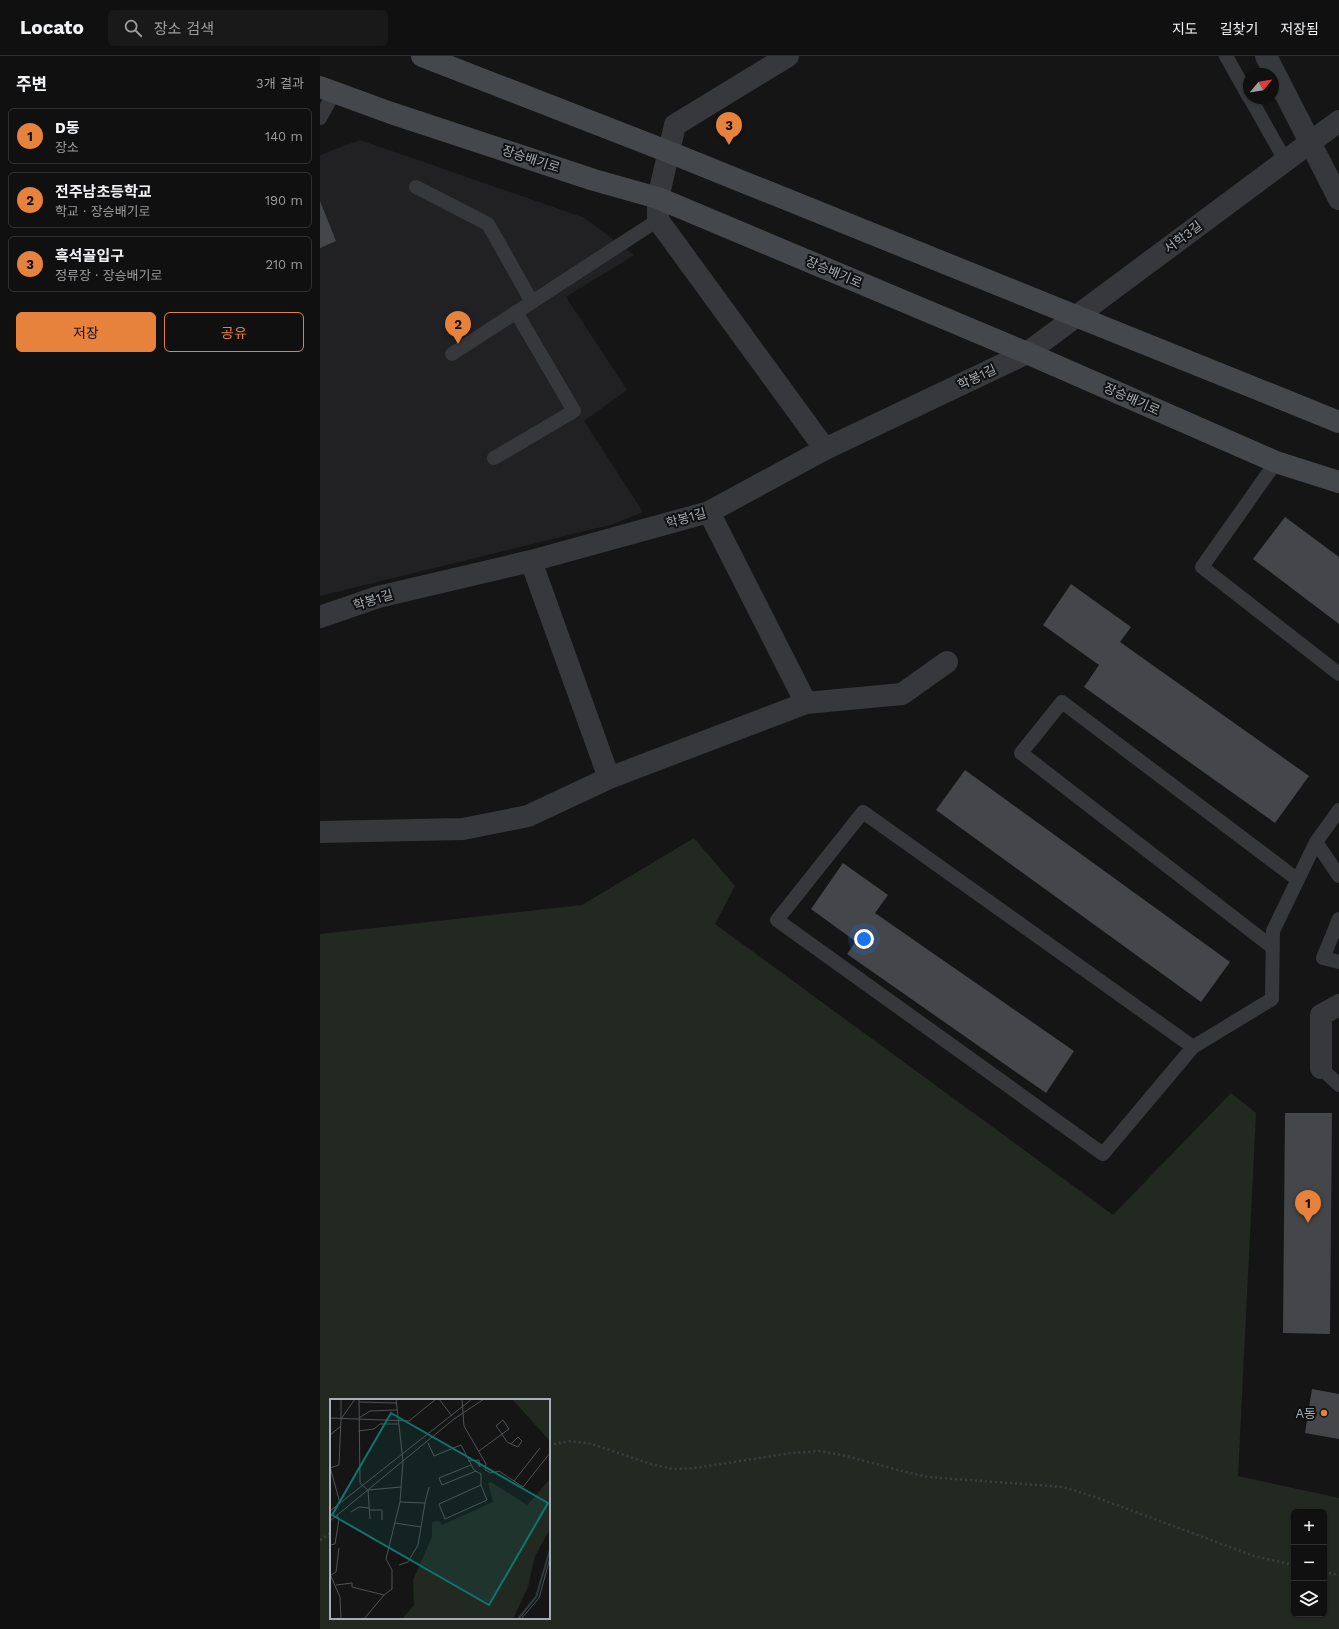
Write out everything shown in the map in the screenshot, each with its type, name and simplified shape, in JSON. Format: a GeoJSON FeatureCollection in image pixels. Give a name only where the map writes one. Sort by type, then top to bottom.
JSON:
{"type":"FeatureCollection","features":[{"type":"Feature","properties":{"kind":"street"},"geometry":{"type":"LineString","coordinates":[[788,56],[676,125],[658,198],[658,220],[825,449]]}},
{"type":"Feature","properties":{"kind":"street"},"geometry":{"type":"LineString","coordinates":[[1266,56],[1339,199]]}},
{"type":"Feature","properties":{"kind":"street"},"geometry":{"type":"LineString","coordinates":[[434,58],[1078,315],[1339,422]]}},
{"type":"Feature","properties":{"kind":"street","name":"장승배기로"},"geometry":{"type":"LineString","coordinates":[[327,90],[594,180],[658,198],[1027,353],[1276,462],[1339,482]]}},
{"type":"Feature","properties":{"kind":"street","name":"서학3길"},"geometry":{"type":"LineString","coordinates":[[1027,353],[1339,121]]}},
{"type":"Feature","properties":{"kind":"street","name":"학봉1길"},"geometry":{"type":"LineString","coordinates":[[320,617],[378,597],[531,561],[709,512],[825,449],[1027,353]]}},
{"type":"Feature","properties":{"kind":"street"},"geometry":{"type":"LineString","coordinates":[[709,512],[806,703]]}},
{"type":"Feature","properties":{"kind":"street"},"geometry":{"type":"LineString","coordinates":[[531,561],[609,778]]}},
{"type":"Feature","properties":{"kind":"street"},"geometry":{"type":"LineString","coordinates":[[320,832],[464,829],[528,816],[609,778],[806,703],[902,694],[947,662]]}},
{"type":"Feature","properties":{"kind":"street"},"geometry":{"type":"LineString","coordinates":[[1321,1068],[1321,1015],[1339,1005]]}},
{"type":"Feature","properties":{"kind":"lane"},"geometry":{"type":"LineString","coordinates":[[1226,56],[1243,86]]}},
{"type":"Feature","properties":{"kind":"lane"},"geometry":{"type":"LineString","coordinates":[[320,118],[327,90]]}},
{"type":"Feature","properties":{"kind":"lane"},"geometry":{"type":"LineString","coordinates":[[1253,104],[1285,160]]}},
{"type":"Feature","properties":{"kind":"lane"},"geometry":{"type":"LineString","coordinates":[[416,186],[488,224],[532,302]]}},
{"type":"Feature","properties":{"kind":"lane"},"geometry":{"type":"LineString","coordinates":[[452,354],[658,220]]}},
{"type":"Feature","properties":{"kind":"lane"},"geometry":{"type":"LineString","coordinates":[[494,458],[574,411],[516,312]]}},
{"type":"Feature","properties":{"kind":"lane"},"geometry":{"type":"LineString","coordinates":[[1276,462],[1202,567],[1339,674]]}},
{"type":"Feature","properties":{"kind":"lane"},"geometry":{"type":"LineString","coordinates":[[1272,947],[1021,753],[1062,702],[1298,880]]}},
{"type":"Feature","properties":{"kind":"lane"},"geometry":{"type":"LineString","coordinates":[[1192,1047],[863,812],[777,920],[1103,1154],[1192,1047],[1272,999],[1272,931],[1316,842],[1339,810]]}},
{"type":"Feature","properties":{"kind":"lane"},"geometry":{"type":"LineString","coordinates":[[1316,842],[1339,876]]}},
{"type":"Feature","properties":{"kind":"lane"},"geometry":{"type":"LineString","coordinates":[[1339,919],[1323,958],[1339,962]]}},
{"type":"Feature","properties":{"kind":"lane"},"geometry":{"type":"LineString","coordinates":[[1321,1068],[1339,1085]]}},
{"type":"Feature","properties":{"kind":"path"},"geometry":{"type":"LineString","coordinates":[[550,1445],[571,1441],[592,1444],[651,1464],[673,1469],[695,1468],[792,1453],[820,1451],[842,1455],[928,1477],[1063,1488],[1095,1497],[1254,1556],[1291,1564]]}},
{"type":"Feature","properties":{"kind":"path"},"geometry":{"type":"LineString","coordinates":[[320,1540],[330,1534]]}},
{"type":"Feature","properties":{"kind":"path"},"geometry":{"type":"LineString","coordinates":[[1327,1573],[1339,1575]]}},
{"type":"Feature","properties":{"kind":"shaded area"},"geometry":{"type":"Polygon","coordinates":[[[360,140],[585,218],[634,255],[566,297],[627,390],[584,421],[643,512],[614,524],[320,596],[320,155],[360,140]]]}},
{"type":"Feature","properties":{"kind":"shaded area"},"geometry":{"type":"Polygon","coordinates":[[[694,838],[735,886],[715,924],[1113,1215],[1231,1093],[1256,1113],[1238,1476],[1339,1498],[1339,1629],[320,1629],[320,934],[582,905],[694,838]]]}},
{"type":"Feature","properties":{"kind":"building"},"geometry":{"type":"Polygon","coordinates":[[[320,201],[336,241],[320,248],[320,201]]]}},
{"type":"Feature","properties":{"kind":"building"},"geometry":{"type":"Polygon","coordinates":[[[1285,517],[1339,557],[1339,624],[1253,559],[1285,517]]]}},
{"type":"Feature","properties":{"kind":"building"},"geometry":{"type":"Polygon","coordinates":[[[1071,584],[1131,627],[1120,642],[1309,776],[1275,823],[1084,687],[1099,665],[1043,625],[1071,584]]]}},
{"type":"Feature","properties":{"kind":"building"},"geometry":{"type":"Polygon","coordinates":[[[965,770],[1230,962],[1201,1002],[936,810],[965,770]]]}},
{"type":"Feature","properties":{"kind":"building"},"geometry":{"type":"Polygon","coordinates":[[[843,863],[888,895],[875,913],[1074,1051],[1046,1093],[847,954],[866,927],[855,941],[811,909],[843,863]]]}},
{"type":"Feature","properties":{"kind":"building"},"geometry":{"type":"Polygon","coordinates":[[[1285,1113],[1332,1113],[1330,1334],[1283,1333],[1285,1113]]]}},
{"type":"Feature","properties":{"kind":"building","name":"A동"},"geometry":{"type":"Polygon","coordinates":[[[1312,1389],[1339,1394],[1339,1439],[1305,1433],[1312,1389]]]}},
{"type":"Feature","properties":{"kind":"place","name":"흑석골입구"},"geometry":{"type":"Point","coordinates":[729,145]}},
{"type":"Feature","properties":{"kind":"place","name":"전주남초등학교"},"geometry":{"type":"Point","coordinates":[458,344]}},
{"type":"Feature","properties":{"kind":"place","name":"D동"},"geometry":{"type":"Point","coordinates":[1308,1223]}},
{"type":"Feature","properties":{"kind":"place","name":"A동"},"geometry":{"type":"Point","coordinates":[1324,1413]}}]}
